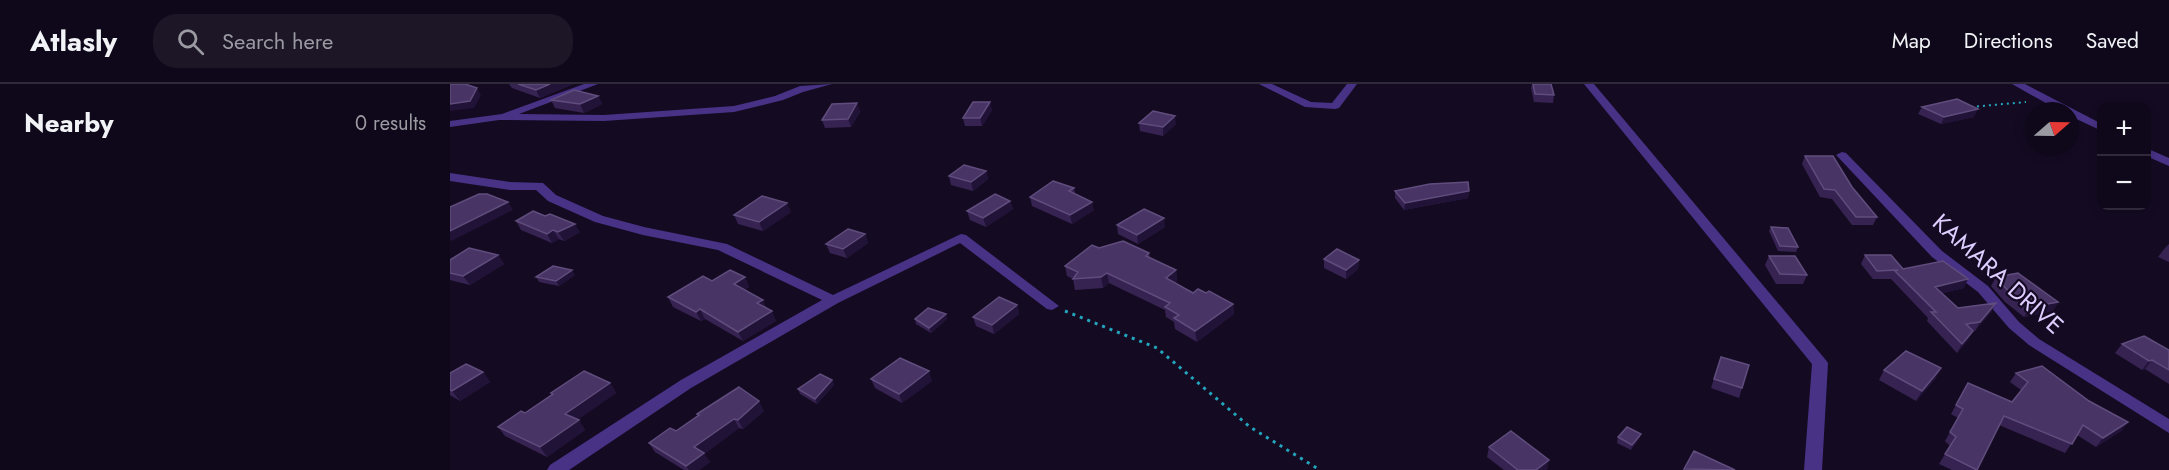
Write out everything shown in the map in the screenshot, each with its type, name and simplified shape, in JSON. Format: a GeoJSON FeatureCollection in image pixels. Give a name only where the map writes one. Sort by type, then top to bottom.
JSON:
{"type":"FeatureCollection","features":[{"type":"Feature","properties":{"kind":"street"},"geometry":{"type":"LineString","coordinates":[[450,124],[499,117],[593,84]]}},
{"type":"Feature","properties":{"kind":"street"},"geometry":{"type":"LineString","coordinates":[[499,117],[604,118],[734,109],[778,98],[800,89],[827,84]]}},
{"type":"Feature","properties":{"kind":"street"},"geometry":{"type":"LineString","coordinates":[[1264,84],[1309,105],[1335,106],[1352,84]]}},
{"type":"Feature","properties":{"kind":"street"},"geometry":{"type":"LineString","coordinates":[[1589,84],[1820,363],[1812,470]]}},
{"type":"Feature","properties":{"kind":"street"},"geometry":{"type":"LineString","coordinates":[[2017,84],[2050,102]]}},
{"type":"Feature","properties":{"kind":"street"},"geometry":{"type":"LineString","coordinates":[[2079,117],[2097,126]]}},
{"type":"Feature","properties":{"kind":"street"},"geometry":{"type":"LineString","coordinates":[[2151,154],[2169,163]]}},
{"type":"Feature","properties":{"kind":"street","name":"KAMARA DRIVE"},"geometry":{"type":"LineString","coordinates":[[1842,155],[1937,254],[1983,289],[2014,325],[2034,342],[2169,427]]}},
{"type":"Feature","properties":{"kind":"street"},"geometry":{"type":"LineString","coordinates":[[450,177],[510,186],[539,186],[552,198],[599,219],[643,231],[722,247],[832,300]]}},
{"type":"Feature","properties":{"kind":"street"},"geometry":{"type":"LineString","coordinates":[[556,470],[686,384],[832,300],[961,238],[1052,306]]}},
{"type":"Feature","properties":{"kind":"path"},"geometry":{"type":"LineString","coordinates":[[1971,107],[2046,100]]}},
{"type":"Feature","properties":{"kind":"path"},"geometry":{"type":"LineString","coordinates":[[1052,306],[1157,348],[1250,427],[1320,470]]}},
{"type":"Feature","properties":{"kind":"building"},"geometry":{"type":"Polygon","coordinates":[[[450,84],[465,84],[477,88],[470,101],[450,104],[450,84]]]}},
{"type":"Feature","properties":{"kind":"building"},"geometry":{"type":"Polygon","coordinates":[[[518,84],[550,84],[536,90],[518,84]]]}},
{"type":"Feature","properties":{"kind":"building"},"geometry":{"type":"Polygon","coordinates":[[[1533,84],[1551,84],[1554,95],[1535,94],[1533,84]]]}},
{"type":"Feature","properties":{"kind":"building"},"geometry":{"type":"Polygon","coordinates":[[[574,90],[598,96],[580,104],[551,100],[574,90]]]}},
{"type":"Feature","properties":{"kind":"building"},"geometry":{"type":"Polygon","coordinates":[[[1957,99],[1978,109],[1944,117],[1922,107],[1957,99]]]}},
{"type":"Feature","properties":{"kind":"building"},"geometry":{"type":"Polygon","coordinates":[[[973,102],[990,102],[980,118],[963,118],[973,102]]]}},
{"type":"Feature","properties":{"kind":"building"},"geometry":{"type":"Polygon","coordinates":[[[857,103],[848,119],[822,120],[832,104],[857,103]]]}},
{"type":"Feature","properties":{"kind":"building"},"geometry":{"type":"Polygon","coordinates":[[[1153,111],[1175,116],[1163,127],[1139,123],[1153,111]]]}},
{"type":"Feature","properties":{"kind":"building"},"geometry":{"type":"Polygon","coordinates":[[[1805,156],[1833,156],[1852,187],[1877,217],[1856,217],[1835,190],[1824,189],[1805,156]]]}},
{"type":"Feature","properties":{"kind":"building"},"geometry":{"type":"Polygon","coordinates":[[[964,165],[986,171],[971,182],[949,176],[964,165]]]}},
{"type":"Feature","properties":{"kind":"building"},"geometry":{"type":"Polygon","coordinates":[[[1053,181],[1074,188],[1069,191],[1092,202],[1070,215],[1030,197],[1053,181]]]}},
{"type":"Feature","properties":{"kind":"building"},"geometry":{"type":"Polygon","coordinates":[[[1468,182],[1469,191],[1405,203],[1395,191],[1430,184],[1468,182]]]}},
{"type":"Feature","properties":{"kind":"building"},"geometry":{"type":"Polygon","coordinates":[[[479,194],[487,194],[508,202],[450,231],[450,207],[479,194]]]}},
{"type":"Feature","properties":{"kind":"building"},"geometry":{"type":"Polygon","coordinates":[[[995,194],[1010,201],[983,218],[967,211],[995,194]]]}},
{"type":"Feature","properties":{"kind":"building"},"geometry":{"type":"Polygon","coordinates":[[[762,196],[787,203],[759,222],[734,215],[762,196]]]}},
{"type":"Feature","properties":{"kind":"building"},"geometry":{"type":"Polygon","coordinates":[[[1144,209],[1164,218],[1137,235],[1117,225],[1144,209]]]}},
{"type":"Feature","properties":{"kind":"building"},"geometry":{"type":"Polygon","coordinates":[[[533,211],[545,216],[550,214],[575,224],[558,232],[553,230],[547,234],[516,221],[533,211]]]}},
{"type":"Feature","properties":{"kind":"building"},"geometry":{"type":"Polygon","coordinates":[[[1771,227],[1788,228],[1798,247],[1780,246],[1771,227]]]}},
{"type":"Feature","properties":{"kind":"building"},"geometry":{"type":"Polygon","coordinates":[[[848,229],[865,234],[843,249],[826,244],[848,229]]]}},
{"type":"Feature","properties":{"kind":"building"},"geometry":{"type":"Polygon","coordinates":[[[1123,241],[1149,253],[1146,256],[1176,270],[1166,278],[1193,293],[1198,289],[1206,293],[1209,291],[1233,304],[1195,331],[1174,318],[1179,315],[1165,307],[1170,303],[1107,273],[1101,277],[1073,279],[1078,272],[1065,266],[1092,245],[1099,248],[1123,241]]]}},
{"type":"Feature","properties":{"kind":"building"},"geometry":{"type":"Polygon","coordinates":[[[469,248],[498,255],[463,276],[450,273],[450,260],[469,248]]]}},
{"type":"Feature","properties":{"kind":"building"},"geometry":{"type":"Polygon","coordinates":[[[1337,249],[1359,260],[1346,270],[1324,259],[1337,249]]]}},
{"type":"Feature","properties":{"kind":"building"},"geometry":{"type":"Polygon","coordinates":[[[1865,255],[1891,255],[1903,269],[1943,261],[1968,279],[1935,287],[1958,308],[1996,303],[1980,322],[1966,324],[1973,331],[1962,344],[1931,312],[1936,312],[1895,271],[1898,270],[1877,271],[1865,255]]]}},
{"type":"Feature","properties":{"kind":"building"},"geometry":{"type":"Polygon","coordinates":[[[1769,256],[1795,256],[1807,275],[1780,274],[1769,256]]]}},
{"type":"Feature","properties":{"kind":"building"},"geometry":{"type":"Polygon","coordinates":[[[553,266],[572,270],[556,281],[536,277],[553,266]]]}},
{"type":"Feature","properties":{"kind":"building"},"geometry":{"type":"Polygon","coordinates":[[[730,270],[745,277],[734,284],[763,300],[757,303],[772,311],[738,332],[700,309],[696,312],[668,297],[703,276],[712,281],[730,270]]]}},
{"type":"Feature","properties":{"kind":"building"},"geometry":{"type":"Polygon","coordinates":[[[2018,273],[2058,302],[2030,307],[2010,293],[1996,277],[2018,273]]]}},
{"type":"Feature","properties":{"kind":"building"},"geometry":{"type":"Polygon","coordinates":[[[999,297],[1017,305],[992,325],[973,317],[999,297]]]}},
{"type":"Feature","properties":{"kind":"building"},"geometry":{"type":"Polygon","coordinates":[[[928,308],[946,314],[929,328],[915,319],[928,308]]]}},
{"type":"Feature","properties":{"kind":"building"},"geometry":{"type":"Polygon","coordinates":[[[2144,336],[2169,350],[2169,370],[2152,360],[2149,361],[2122,344],[2144,336]]]}},
{"type":"Feature","properties":{"kind":"building"},"geometry":{"type":"Polygon","coordinates":[[[1906,351],[1941,368],[1922,391],[1884,370],[1906,351]]]}},
{"type":"Feature","properties":{"kind":"building"},"geometry":{"type":"Polygon","coordinates":[[[1721,357],[1749,365],[1742,388],[1714,379],[1721,357]]]}},
{"type":"Feature","properties":{"kind":"building"},"geometry":{"type":"Polygon","coordinates":[[[900,358],[929,371],[899,394],[871,379],[900,358]]]}},
{"type":"Feature","properties":{"kind":"building"},"geometry":{"type":"Polygon","coordinates":[[[466,364],[483,372],[452,391],[450,390],[450,373],[466,364]]]}},
{"type":"Feature","properties":{"kind":"building"},"geometry":{"type":"Polygon","coordinates":[[[2042,366],[2089,401],[2128,422],[2103,438],[2083,425],[2072,444],[2004,416],[1977,470],[1945,454],[1956,437],[1950,432],[1963,409],[1956,405],[1968,383],[2012,402],[2028,382],[2016,373],[2042,366]]]}},
{"type":"Feature","properties":{"kind":"building"},"geometry":{"type":"Polygon","coordinates":[[[584,371],[610,383],[565,414],[579,420],[540,447],[498,427],[521,411],[525,413],[584,371]]]}},
{"type":"Feature","properties":{"kind":"building"},"geometry":{"type":"Polygon","coordinates":[[[820,374],[832,380],[815,399],[798,389],[820,374]]]}},
{"type":"Feature","properties":{"kind":"building"},"geometry":{"type":"Polygon","coordinates":[[[739,387],[759,401],[738,420],[734,419],[694,447],[704,453],[686,466],[649,443],[670,428],[676,431],[699,415],[697,414],[739,387]]]}},
{"type":"Feature","properties":{"kind":"building"},"geometry":{"type":"Polygon","coordinates":[[[1627,427],[1641,434],[1632,445],[1618,437],[1627,427]]]}},
{"type":"Feature","properties":{"kind":"building"},"geometry":{"type":"Polygon","coordinates":[[[1511,431],[1549,460],[1536,470],[1518,470],[1489,447],[1511,431]]]}},
{"type":"Feature","properties":{"kind":"building"},"geometry":{"type":"Polygon","coordinates":[[[1694,451],[1735,470],[1684,469],[1694,451]]]}}]}
